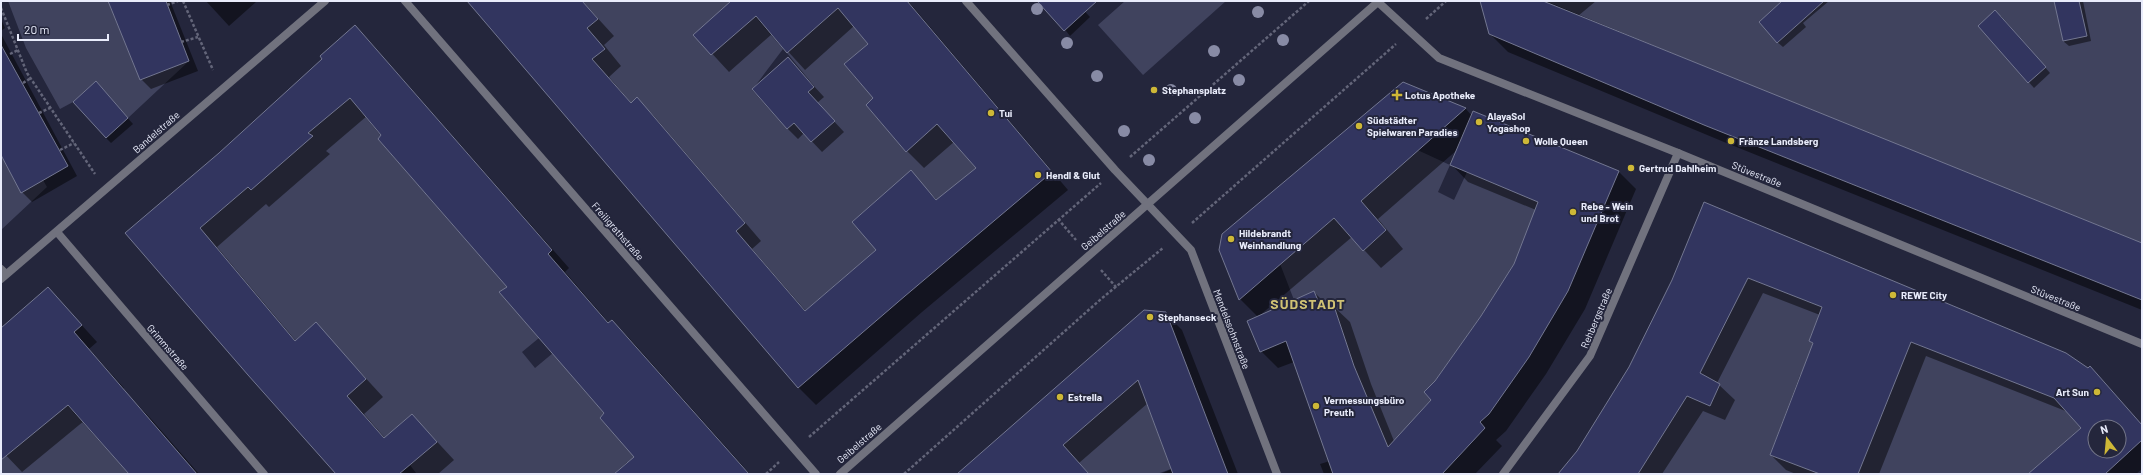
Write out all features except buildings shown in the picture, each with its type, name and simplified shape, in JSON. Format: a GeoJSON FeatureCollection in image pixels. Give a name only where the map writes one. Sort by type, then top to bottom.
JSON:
{"type":"FeatureCollection","features":[{"type":"Feature","properties":{"kind":"street","name":"Bandelstraße"},"geometry":{"type":"LineString","coordinates":[[3,274],[57,232],[221,88],[325,1]]}},
{"type":"Feature","properties":{"kind":"street","name":"Freiligrathstraße"},"geometry":{"type":"LineString","coordinates":[[405,1],[816,474]]}},
{"type":"Feature","properties":{"kind":"street"},"geometry":{"type":"LineString","coordinates":[[966,1],[1148,204]]}},
{"type":"Feature","properties":{"kind":"street","name":"Stüvestraße"},"geometry":{"type":"LineString","coordinates":[[1379,2],[1439,58],[1678,153],[2142,344]]}},
{"type":"Feature","properties":{"kind":"street","name":"Geibelstraße"},"geometry":{"type":"LineString","coordinates":[[840,474],[1379,2]]}},
{"type":"Feature","properties":{"kind":"street","name":"Rehbergstraße"},"geometry":{"type":"LineString","coordinates":[[1503,474],[1590,356],[1678,153]]}},
{"type":"Feature","properties":{"kind":"street","name":"Mendelssohnstraße"},"geometry":{"type":"LineString","coordinates":[[1148,204],[1191,250],[1277,474]]}},
{"type":"Feature","properties":{"kind":"street","name":"Grimmstraße"},"geometry":{"type":"LineString","coordinates":[[57,232],[264,474]]}},
{"type":"Feature","properties":{"kind":"path"},"geometry":{"type":"LineString","coordinates":[[167,5],[178,1]]}},
{"type":"Feature","properties":{"kind":"path"},"geometry":{"type":"LineString","coordinates":[[182,1],[221,88]]}},
{"type":"Feature","properties":{"kind":"path"},"geometry":{"type":"LineString","coordinates":[[766,474],[1309,1]]}},
{"type":"Feature","properties":{"kind":"path"},"geometry":{"type":"LineString","coordinates":[[1,8],[31,78],[106,190]]}},
{"type":"Feature","properties":{"kind":"path"},"geometry":{"type":"LineString","coordinates":[[1,18],[5,17]]}},
{"type":"Feature","properties":{"kind":"path"},"geometry":{"type":"LineString","coordinates":[[182,42],[198,37]]}},
{"type":"Feature","properties":{"kind":"path"},"geometry":{"type":"LineString","coordinates":[[10,54],[18,50]]}},
{"type":"Feature","properties":{"kind":"path"},"geometry":{"type":"LineString","coordinates":[[23,83],[31,78]]}},
{"type":"Feature","properties":{"kind":"path"},"geometry":{"type":"LineString","coordinates":[[39,113],[50,108]]}},
{"type":"Feature","properties":{"kind":"path"},"geometry":{"type":"LineString","coordinates":[[60,150],[74,143]]}},
{"type":"Feature","properties":{"kind":"shaded area"},"geometry":{"type":"Polygon","coordinates":[[[8,1],[108,1],[140,80],[189,61],[128,118],[96,81],[73,102],[60,109],[26,48],[8,1]]]}},
{"type":"Feature","properties":{"kind":"shaded area"},"geometry":{"type":"Polygon","coordinates":[[[582,1],[742,1],[783,49],[752,90],[787,129],[794,123],[811,142],[834,122],[808,92],[814,86],[787,53],[838,8],[868,44],[844,64],[860,83],[897,77],[866,105],[906,152],[937,124],[976,168],[923,212],[911,171],[852,222],[868,240],[884,243],[805,311],[736,231],[745,223],[637,98],[631,103],[592,59],[604,49],[587,28],[582,1]]]}},
{"type":"Feature","properties":{"kind":"shaded area"},"geometry":{"type":"Polygon","coordinates":[[[1125,1],[1226,1],[1143,75],[1098,25],[1125,1]]]}},
{"type":"Feature","properties":{"kind":"shaded area"},"geometry":{"type":"Polygon","coordinates":[[[1546,1],[2142,1],[2142,243],[1725,75],[1546,1]]]}},
{"type":"Feature","properties":{"kind":"shaded area"},"geometry":{"type":"Polygon","coordinates":[[[353,95],[358,108],[381,136],[378,139],[507,287],[500,292],[539,338],[522,352],[535,368],[553,353],[604,413],[600,418],[615,435],[659,474],[637,474],[627,462],[614,474],[415,474],[416,473],[410,465],[436,442],[412,414],[384,438],[347,396],[315,323],[291,344],[191,236],[248,187],[312,136],[308,133],[353,95]]]}},
{"type":"Feature","properties":{"kind":"shaded area"},"geometry":{"type":"Polygon","coordinates":[[[1411,147],[1450,165],[1438,192],[1454,200],[1467,172],[1547,205],[1532,219],[1514,264],[1481,316],[1435,381],[1424,392],[1431,400],[1379,458],[1354,366],[1332,304],[1321,308],[1294,300],[1277,256],[1295,252],[1334,218],[1363,251],[1386,230],[1361,201],[1404,163],[1411,147]]]}},
{"type":"Feature","properties":{"kind":"shaded area"},"geometry":{"type":"Polygon","coordinates":[[[1,155],[21,192],[43,180],[47,187],[1,230],[1,155]]]}},
{"type":"Feature","properties":{"kind":"shaded area"},"geometry":{"type":"Polygon","coordinates":[[[1730,271],[1822,307],[1809,341],[1835,350],[1800,375],[1770,455],[1820,474],[1638,474],[1687,396],[1720,384],[1700,373],[1734,306],[1730,271]]]}},
{"type":"Feature","properties":{"kind":"shaded area"},"geometry":{"type":"Polygon","coordinates":[[[1911,342],[2054,398],[2081,428],[2028,474],[1858,474],[1911,342]]]}},
{"type":"Feature","properties":{"kind":"shaded area"},"geometry":{"type":"Polygon","coordinates":[[[38,373],[129,474],[1,474],[1,452],[38,373]]]}},
{"type":"Feature","properties":{"kind":"shaded area"},"geometry":{"type":"Polygon","coordinates":[[[1138,380],[1171,469],[1157,474],[1089,474],[1063,445],[1138,380]]]}},
{"type":"Feature","properties":{"kind":"place","name":"Stephansplatz"},"geometry":{"type":"Point","coordinates":[1154,90]}},
{"type":"Feature","properties":{"kind":"place","name":"Lotus Apotheke"},"geometry":{"type":"Point","coordinates":[1397,95]}},
{"type":"Feature","properties":{"kind":"place","name":"Tui"},"geometry":{"type":"Point","coordinates":[991,113]}},
{"type":"Feature","properties":{"kind":"place","name":"AlayaSol Yogashop"},"geometry":{"type":"Point","coordinates":[1479,122]}},
{"type":"Feature","properties":{"kind":"place","name":"Südstädter Spielwaren Paradies"},"geometry":{"type":"Point","coordinates":[1359,126]}},
{"type":"Feature","properties":{"kind":"place","name":"Wolle Queen"},"geometry":{"type":"Point","coordinates":[1526,141]}},
{"type":"Feature","properties":{"kind":"place","name":"Fränze Landsberg"},"geometry":{"type":"Point","coordinates":[1731,141]}},
{"type":"Feature","properties":{"kind":"place","name":"Gertrud Dahlheim"},"geometry":{"type":"Point","coordinates":[1631,168]}},
{"type":"Feature","properties":{"kind":"place","name":"Hendl & Glut"},"geometry":{"type":"Point","coordinates":[1038,175]}},
{"type":"Feature","properties":{"kind":"place","name":"Rebe - Wein und Brot"},"geometry":{"type":"Point","coordinates":[1573,212]}},
{"type":"Feature","properties":{"kind":"place","name":"Hildebrandt Weinhandlung"},"geometry":{"type":"Point","coordinates":[1231,239]}},
{"type":"Feature","properties":{"kind":"place","name":"REWE City"},"geometry":{"type":"Point","coordinates":[1893,295]}},
{"type":"Feature","properties":{"kind":"place","name":"Stephanseck"},"geometry":{"type":"Point","coordinates":[1150,317]}},
{"type":"Feature","properties":{"kind":"place","name":"Art Sun"},"geometry":{"type":"Point","coordinates":[2097,392]}},
{"type":"Feature","properties":{"kind":"place","name":"Estrella"},"geometry":{"type":"Point","coordinates":[1060,397]}},
{"type":"Feature","properties":{"kind":"place","name":"Vermessungsbüro Preuth"},"geometry":{"type":"Point","coordinates":[1316,406]}},
{"type":"Feature","properties":{"kind":"district","name":"SÜDSTADT"},"geometry":{"type":"Point","coordinates":[1308,304]}}]}
